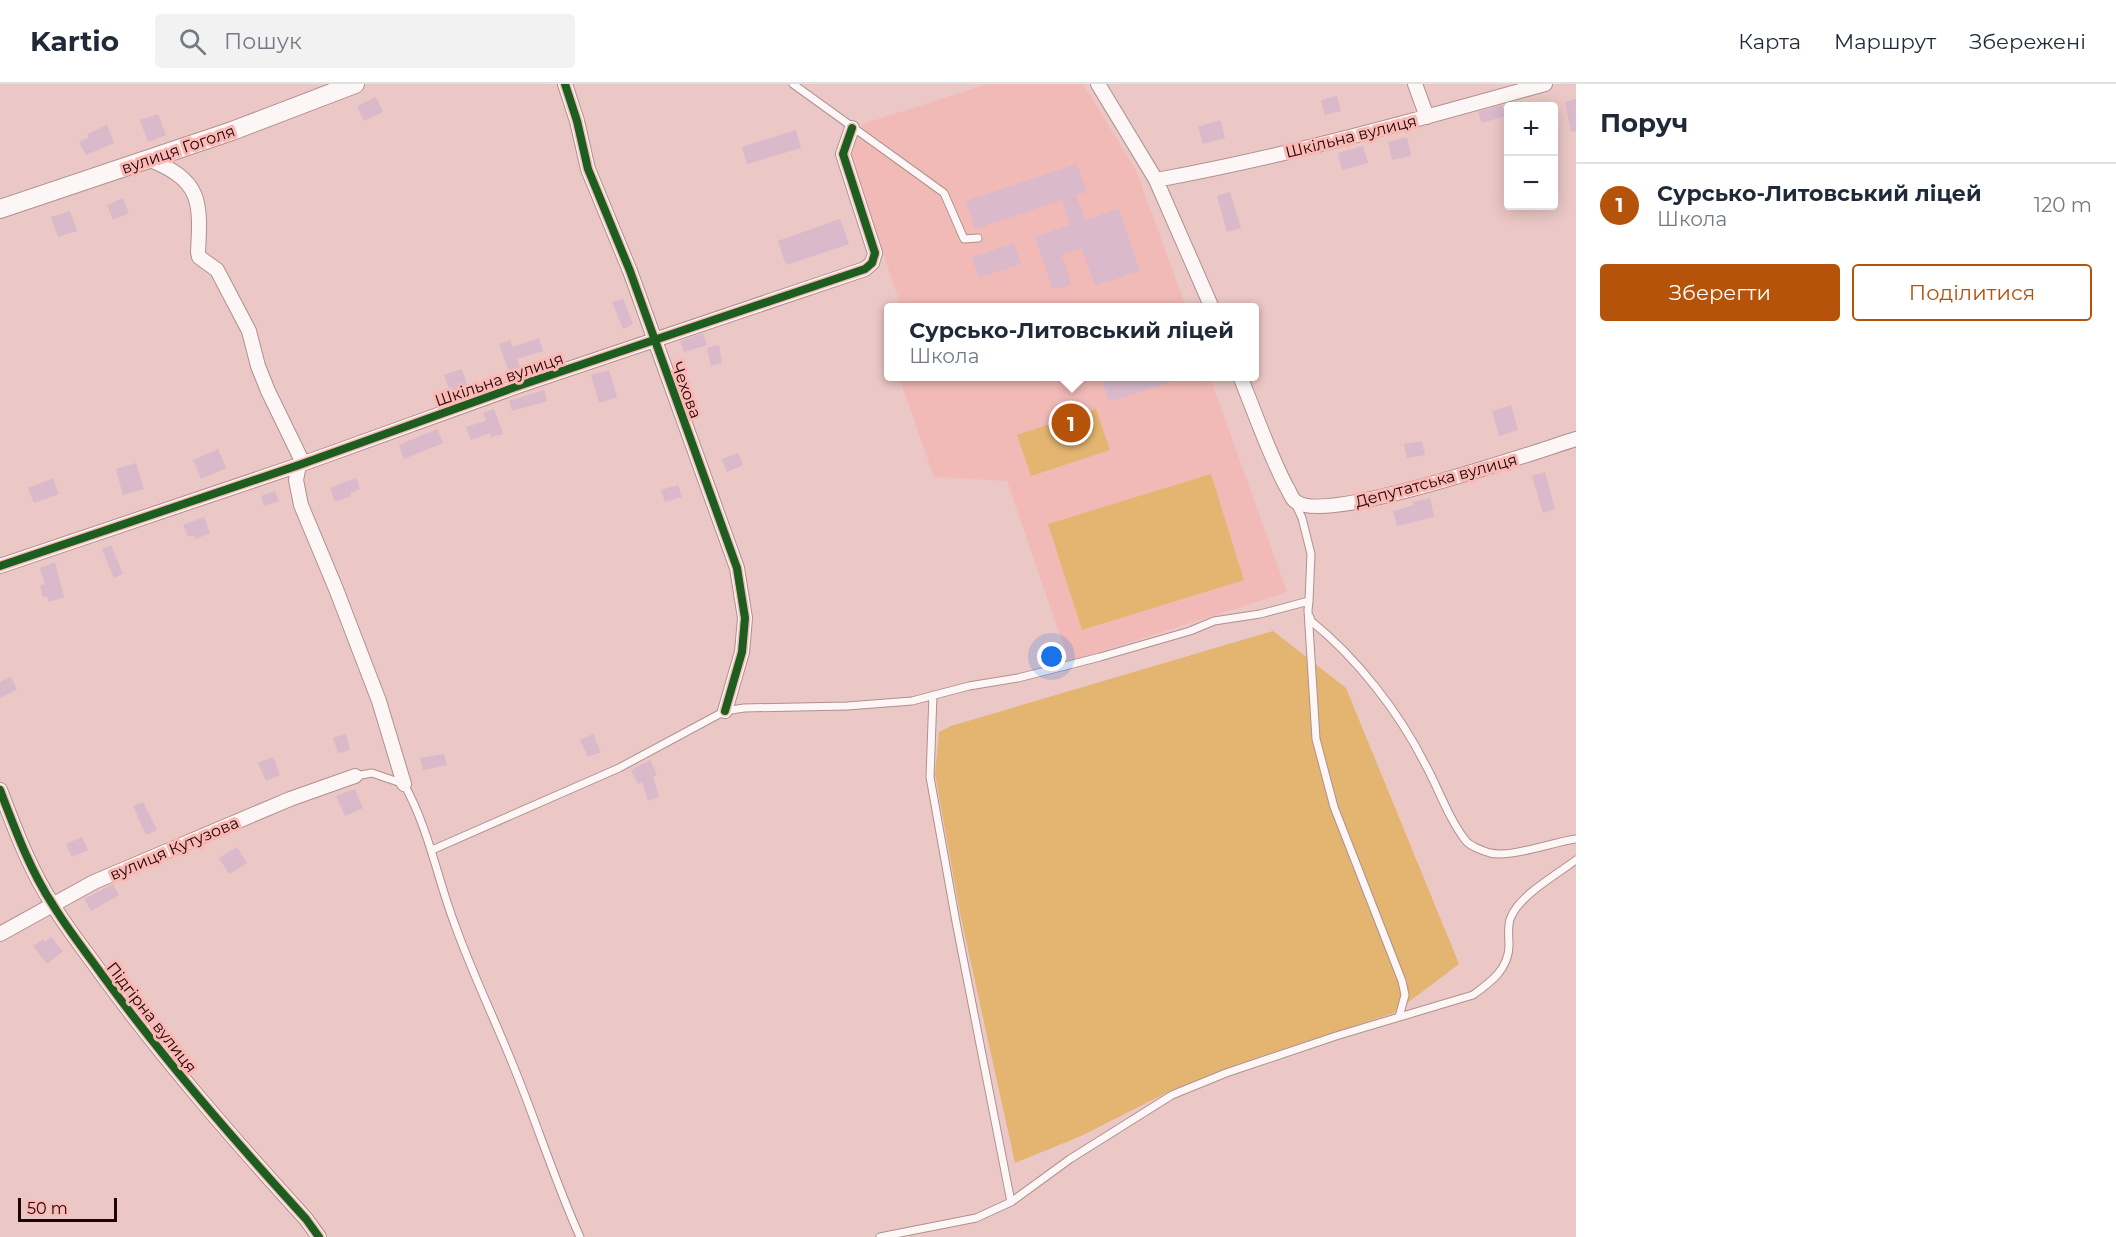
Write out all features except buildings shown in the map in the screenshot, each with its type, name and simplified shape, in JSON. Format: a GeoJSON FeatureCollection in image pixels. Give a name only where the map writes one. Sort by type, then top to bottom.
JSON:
{"type":"FeatureCollection","features":[{"type":"Feature","properties":{"kind":"street","name":"вулиця Гоголя"},"geometry":{"type":"LineString","coordinates":[[0,209],[232,131],[355,84]]}},
{"type":"Feature","properties":{"kind":"street","name":"Чехова"},"geometry":{"type":"LineString","coordinates":[[565,84],[577,121],[588,170],[630,271],[737,568],[745,618],[742,652],[725,711]]}},
{"type":"Feature","properties":{"kind":"street"},"geometry":{"type":"LineString","coordinates":[[1098,84],[1156,180],[1210,303]]}},
{"type":"Feature","properties":{"kind":"street"},"geometry":{"type":"LineString","coordinates":[[1415,84],[1427,117]]}},
{"type":"Feature","properties":{"kind":"street","name":"Шкільна вулиця"},"geometry":{"type":"LineString","coordinates":[[1156,180],[1220,169],[1373,132],[1545,84]]}},
{"type":"Feature","properties":{"kind":"street","name":"Шкільна вулиця"},"geometry":{"type":"LineString","coordinates":[[0,566],[869,267],[874,258],[874,248],[843,154],[852,128]]}},
{"type":"Feature","properties":{"kind":"street"},"geometry":{"type":"LineString","coordinates":[[148,159],[172,169],[196,197],[200,213],[199,257],[216,270],[249,331],[258,366],[301,464],[296,480],[301,505],[379,701],[404,784]]}},
{"type":"Feature","properties":{"kind":"street"},"geometry":{"type":"LineString","coordinates":[[1242,381],[1276,465],[1294,501]]}},
{"type":"Feature","properties":{"kind":"street","name":"Депутатська вулиця"},"geometry":{"type":"LineString","coordinates":[[1294,501],[1305,507],[1321,508],[1359,503],[1576,439]]}},
{"type":"Feature","properties":{"kind":"street","name":"вулиця Кутузова"},"geometry":{"type":"LineString","coordinates":[[0,934],[94,882],[290,799],[354,776]]}},
{"type":"Feature","properties":{"kind":"street","name":"Підгірна вулиця"},"geometry":{"type":"LineString","coordinates":[[0,790],[19,840],[52,904],[131,1014],[216,1120],[306,1219],[319,1237]]}},
{"type":"Feature","properties":{"kind":"lane"},"geometry":{"type":"LineString","coordinates":[[793,84],[944,193],[964,239],[978,238]]}},
{"type":"Feature","properties":{"kind":"lane"},"geometry":{"type":"LineString","coordinates":[[1294,501],[1302,518],[1311,554],[1308,610],[1316,739],[1334,807],[1402,981],[1405,995],[1399,1017]]}},
{"type":"Feature","properties":{"kind":"lane"},"geometry":{"type":"LineString","coordinates":[[432,850],[618,768],[725,711],[912,701],[969,686],[1018,678],[1190,631],[1214,621],[1260,614],[1310,601]]}},
{"type":"Feature","properties":{"kind":"lane"},"geometry":{"type":"LineString","coordinates":[[1308,610],[1311,621],[1335,640],[1401,724],[1425,763],[1456,828],[1468,844],[1491,854],[1513,852],[1576,839]]}},
{"type":"Feature","properties":{"kind":"lane"},"geometry":{"type":"LineString","coordinates":[[933,695],[930,777],[1011,1202]]}},
{"type":"Feature","properties":{"kind":"lane"},"geometry":{"type":"LineString","coordinates":[[354,776],[372,773],[404,784],[413,800],[432,850],[442,890],[456,928],[519,1079],[561,1195],[580,1237]]}},
{"type":"Feature","properties":{"kind":"lane"},"geometry":{"type":"LineString","coordinates":[[880,1237],[976,1218],[1011,1202],[1070,1159],[1172,1095],[1226,1073],[1336,1036],[1473,995],[1491,981],[1506,964],[1510,919],[1519,903],[1576,860]]}},
{"type":"Feature","properties":{"kind":"shaded area"},"geometry":{"type":"Polygon","coordinates":[[[987,84],[1083,84],[1136,170],[1185,303],[900,303],[851,156],[863,124],[987,84]]]}},
{"type":"Feature","properties":{"kind":"shaded area"},"geometry":{"type":"Polygon","coordinates":[[[900,381],[1211,381],[1287,592],[1069,662],[1007,481],[934,477],[900,381]]]}},
{"type":"Feature","properties":{"kind":"shaded area"},"geometry":{"type":"Polygon","coordinates":[[[1096,409],[1110,450],[1031,476],[1017,435],[1096,409]]]}},
{"type":"Feature","properties":{"kind":"shaded area"},"geometry":{"type":"Polygon","coordinates":[[[1211,474],[1244,580],[1082,630],[1048,524],[1211,474]]]}},
{"type":"Feature","properties":{"kind":"shaded area"},"geometry":{"type":"Polygon","coordinates":[[[1273,631],[1346,688],[1459,964],[1394,1013],[1278,1051],[1170,1091],[1081,1136],[1015,1163],[960,913],[935,774],[939,732],[951,726],[1273,631]]]}},
{"type":"Feature","properties":{"kind":"cycle path"},"geometry":{"type":"LineString","coordinates":[[565,84],[577,121],[588,169],[630,271],[737,568],[745,618],[742,652],[725,711]]}},
{"type":"Feature","properties":{"kind":"cycle path"},"geometry":{"type":"LineString","coordinates":[[0,566],[299,465],[518,386],[865,269],[872,263],[875,253],[843,154],[852,128]]}},
{"type":"Feature","properties":{"kind":"cycle path"},"geometry":{"type":"LineString","coordinates":[[0,790],[37,878],[71,932],[176,1070],[306,1219],[319,1237]]}},
{"type":"Feature","properties":{"kind":"place","name":"Сурсько-Литовський ліцей"},"geometry":{"type":"Point","coordinates":[1071,423]}}]}
